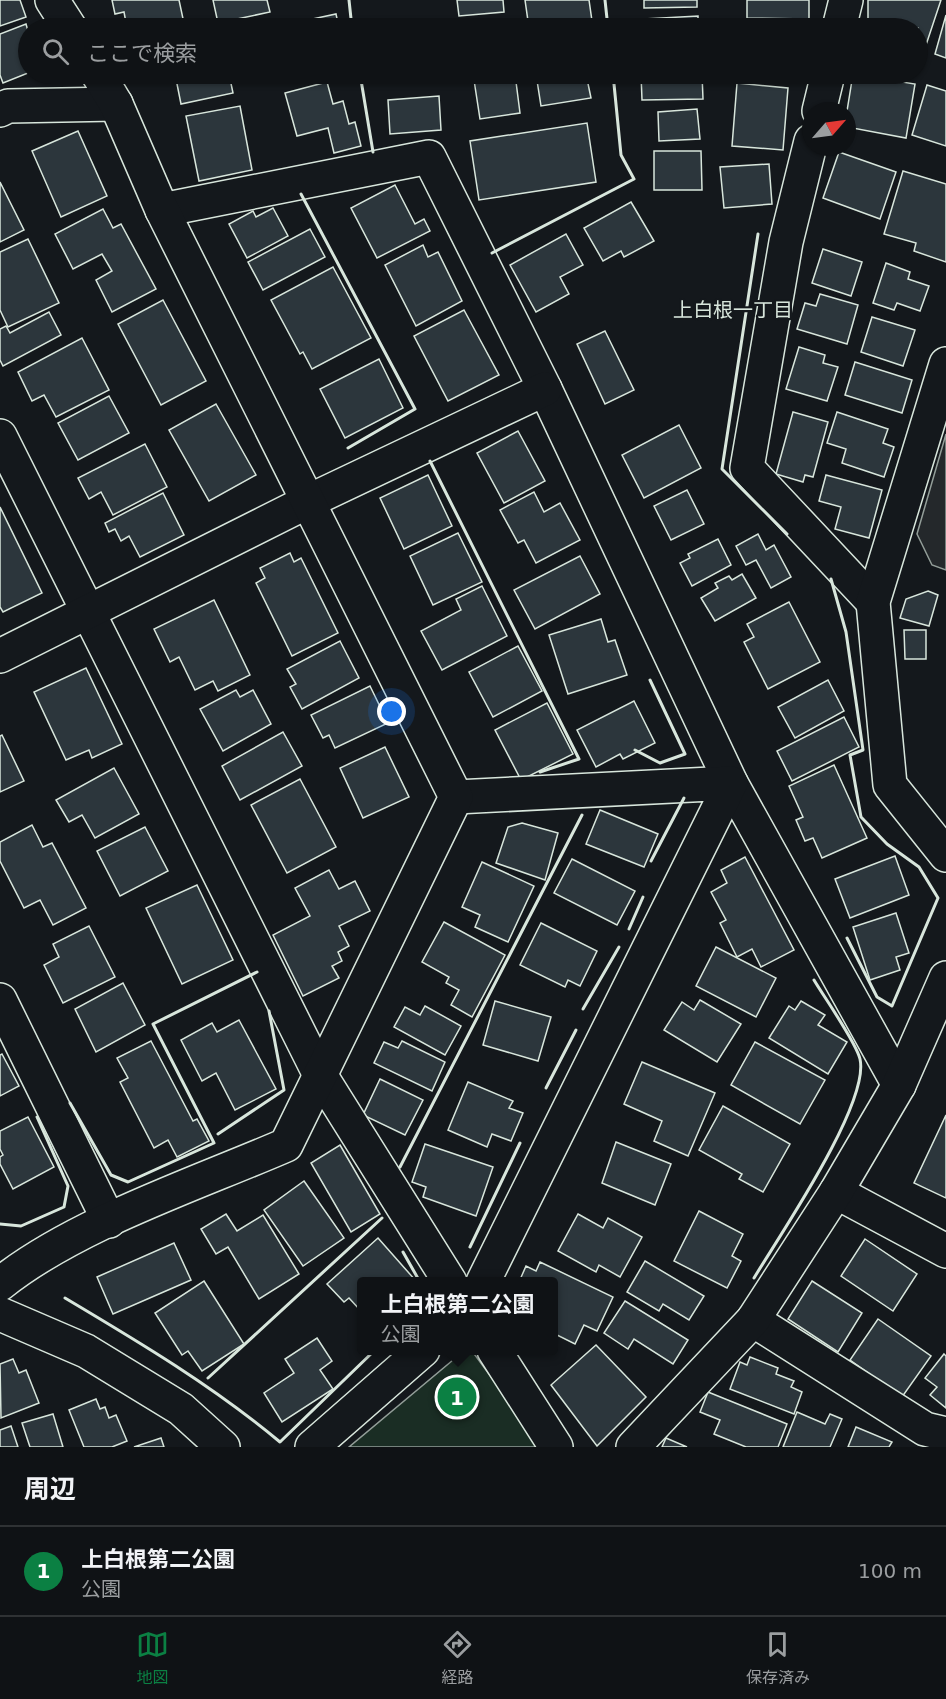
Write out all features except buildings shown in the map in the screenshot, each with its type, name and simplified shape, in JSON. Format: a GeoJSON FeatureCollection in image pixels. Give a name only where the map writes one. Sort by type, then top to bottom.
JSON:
{"type":"FeatureCollection","features":[{"type":"Feature","properties":{"kind":"street"},"geometry":{"type":"LineString","coordinates":[[52,0],[64,18]]}},
{"type":"Feature","properties":{"kind":"street"},"geometry":{"type":"LineString","coordinates":[[842,18],[846,0]]}},
{"type":"Feature","properties":{"kind":"street"},"geometry":{"type":"LineString","coordinates":[[104,84],[116,104],[162,210],[456,797]]}},
{"type":"Feature","properties":{"kind":"street"},"geometry":{"type":"LineString","coordinates":[[821,102],[826,84]]}},
{"type":"Feature","properties":{"kind":"street"},"geometry":{"type":"LineString","coordinates":[[0,110],[8,106],[116,104]]}},
{"type":"Feature","properties":{"kind":"street"},"geometry":{"type":"LineString","coordinates":[[807,156],[786,242],[747,468],[873,603]]}},
{"type":"Feature","properties":{"kind":"street"},"geometry":{"type":"LineString","coordinates":[[162,210],[429,158],[545,389],[731,783],[899,1085]]}},
{"type":"Feature","properties":{"kind":"street"},"geometry":{"type":"LineString","coordinates":[[946,364],[873,603],[890,784],[946,855]]}},
{"type":"Feature","properties":{"kind":"street"},"geometry":{"type":"LineString","coordinates":[[0,656],[309,501],[545,389]]}},
{"type":"Feature","properties":{"kind":"street"},"geometry":{"type":"LineString","coordinates":[[0,436],[319,1073],[447,1277]]}},
{"type":"Feature","properties":{"kind":"street"},"geometry":{"type":"LineString","coordinates":[[456,797],[731,783]]}},
{"type":"Feature","properties":{"kind":"street"},"geometry":{"type":"LineString","coordinates":[[485,1277],[731,783]]}},
{"type":"Feature","properties":{"kind":"street"},"geometry":{"type":"LineString","coordinates":[[0,1284],[24,1265],[109,1221],[286,1146],[319,1073],[456,797]]}},
{"type":"Feature","properties":{"kind":"street"},"geometry":{"type":"LineString","coordinates":[[633,1447],[753,1320],[836,1192],[899,1085],[946,978]]}},
{"type":"Feature","properties":{"kind":"street"},"geometry":{"type":"LineString","coordinates":[[0,1000],[109,1221]]}},
{"type":"Feature","properties":{"kind":"street"},"geometry":{"type":"LineString","coordinates":[[836,1192],[946,1251]]}},
{"type":"Feature","properties":{"kind":"street"},"geometry":{"type":"LineString","coordinates":[[0,1314],[87,1351],[181,1409],[223,1447]]}},
{"type":"Feature","properties":{"kind":"street"},"geometry":{"type":"LineString","coordinates":[[753,1320],[925,1430],[946,1434]]}},
{"type":"Feature","properties":{"kind":"street"},"geometry":{"type":"LineString","coordinates":[[312,1447],[417,1355]]}},
{"type":"Feature","properties":{"kind":"street"},"geometry":{"type":"LineString","coordinates":[[497,1355],[556,1447]]}},
{"type":"Feature","properties":{"kind":"green space"},"geometry":{"type":"Polygon","coordinates":[[[459,1355],[475,1355],[543,1447],[349,1447],[459,1355]]]}},
{"type":"Feature","properties":{"kind":"shaded area"},"geometry":{"type":"Polygon","coordinates":[[[946,434],[946,570],[932,565],[917,534],[946,434]]]}},
{"type":"Feature","properties":{"kind":"wall"},"geometry":{"type":"LineString","coordinates":[[349,0],[351,18]]}},
{"type":"Feature","properties":{"kind":"wall"},"geometry":{"type":"LineString","coordinates":[[605,0],[607,18]]}},
{"type":"Feature","properties":{"kind":"wall"},"geometry":{"type":"LineString","coordinates":[[362,84],[373,152]]}},
{"type":"Feature","properties":{"kind":"wall"},"geometry":{"type":"LineString","coordinates":[[492,253],[634,179],[621,155],[614,84]]}},
{"type":"Feature","properties":{"kind":"wall"},"geometry":{"type":"LineString","coordinates":[[301,194],[415,409],[348,448]]}},
{"type":"Feature","properties":{"kind":"wall"},"geometry":{"type":"LineString","coordinates":[[758,234],[722,469],[787,534]]}},
{"type":"Feature","properties":{"kind":"wall"},"geometry":{"type":"LineString","coordinates":[[430,461],[579,759],[540,772]]}},
{"type":"Feature","properties":{"kind":"wall"},"geometry":{"type":"LineString","coordinates":[[831,579],[846,632],[863,750],[850,755],[861,817],[887,844],[919,867],[938,898],[892,1006],[877,997],[847,938]]}},
{"type":"Feature","properties":{"kind":"wall"},"geometry":{"type":"LineString","coordinates":[[635,750],[660,763],[685,754],[650,680]]}},
{"type":"Feature","properties":{"kind":"wall"},"geometry":{"type":"LineString","coordinates":[[651,861],[684,798]]}},
{"type":"Feature","properties":{"kind":"wall"},"geometry":{"type":"LineString","coordinates":[[400,1167],[582,815]]}},
{"type":"Feature","properties":{"kind":"wall"},"geometry":{"type":"LineString","coordinates":[[629,929],[643,897]]}},
{"type":"Feature","properties":{"kind":"wall"},"geometry":{"type":"LineString","coordinates":[[583,1009],[619,947]]}},
{"type":"Feature","properties":{"kind":"wall"},"geometry":{"type":"LineString","coordinates":[[70,1103],[111,1175],[128,1182],[214,1143],[153,1024],[257,972]]}},
{"type":"Feature","properties":{"kind":"wall"},"geometry":{"type":"LineString","coordinates":[[754,1278],[802,1201],[838,1136],[851,1106],[859,1079],[860,1059],[857,1051],[814,980]]}},
{"type":"Feature","properties":{"kind":"wall"},"geometry":{"type":"LineString","coordinates":[[218,1134],[284,1090],[269,1011]]}},
{"type":"Feature","properties":{"kind":"wall"},"geometry":{"type":"LineString","coordinates":[[546,1088],[576,1030]]}},
{"type":"Feature","properties":{"kind":"wall"},"geometry":{"type":"LineString","coordinates":[[0,1224],[21,1226],[64,1207],[68,1186],[37,1117]]}},
{"type":"Feature","properties":{"kind":"wall"},"geometry":{"type":"LineString","coordinates":[[470,1247],[520,1143]]}},
{"type":"Feature","properties":{"kind":"wall"},"geometry":{"type":"LineString","coordinates":[[208,1378],[382,1218]]}},
{"type":"Feature","properties":{"kind":"wall"},"geometry":{"type":"LineString","coordinates":[[403,1252],[417,1277]]}},
{"type":"Feature","properties":{"kind":"wall"},"geometry":{"type":"LineString","coordinates":[[65,1298],[202,1383],[280,1442],[370,1355]]}},
{"type":"Feature","properties":{"kind":"place","name":"上白根第二公園"},"geometry":{"type":"Point","coordinates":[457,1397]}},
{"type":"Feature","properties":{"kind":"district","name":"上白根一丁目"},"geometry":{"type":"Point","coordinates":[733,310]}}]}
